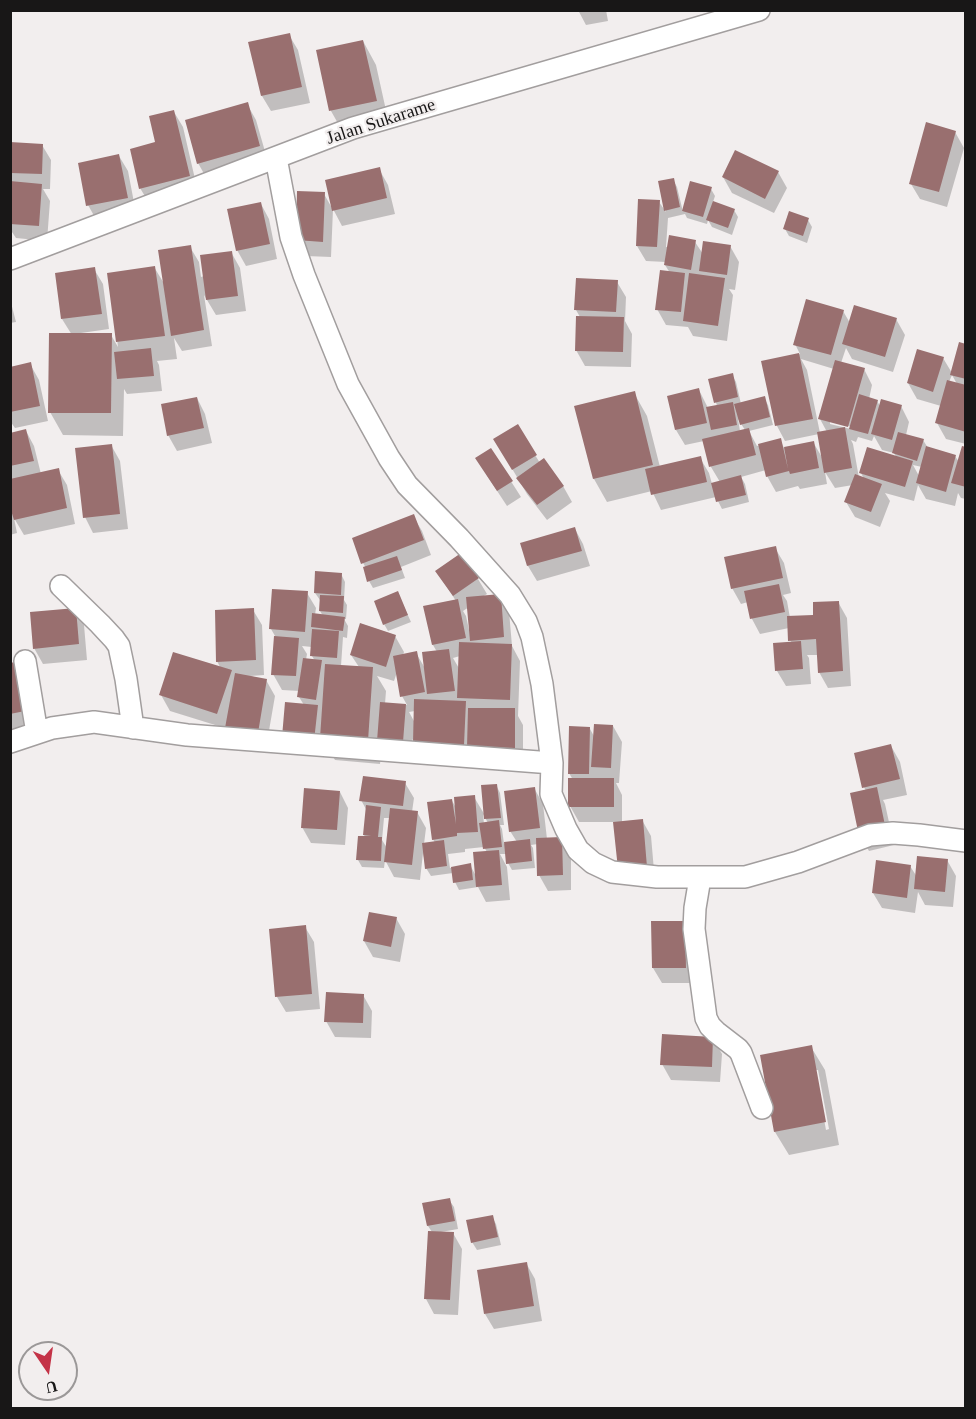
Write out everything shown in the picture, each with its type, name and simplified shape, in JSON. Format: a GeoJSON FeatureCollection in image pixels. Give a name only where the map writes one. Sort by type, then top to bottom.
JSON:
{"type":"FeatureCollection","features":[{"type":"Feature","properties":{"kind":"street","name":"Jalan Sukarame"},"geometry":{"type":"LineString","coordinates":[[10,259],[353,128],[759,10]]}},
{"type":"Feature","properties":{"kind":"street"},"geometry":{"type":"LineString","coordinates":[[276,158],[291,237],[348,384],[389,458],[407,485],[510,595],[526,621],[536,650],[542,684],[552,763],[551,794],[578,850],[593,863],[612,872],[657,877],[745,877],[798,862],[870,835],[910,834],[966,841]]}},
{"type":"Feature","properties":{"kind":"street"},"geometry":{"type":"LineString","coordinates":[[61,586],[119,646],[133,728]]}},
{"type":"Feature","properties":{"kind":"street"},"geometry":{"type":"LineString","coordinates":[[25,661],[37,733]]}},
{"type":"Feature","properties":{"kind":"street"},"geometry":{"type":"LineString","coordinates":[[10,742],[52,728],[94,722],[187,735],[552,763]]}},
{"type":"Feature","properties":{"kind":"street"},"geometry":{"type":"LineString","coordinates":[[700,878],[694,929],[706,1018],[710,1026],[741,1053],[762,1108]]}},
{"type":"Feature","properties":{"kind":"building"},"geometry":{"type":"Polygon","coordinates":[[[290,33],[302,87],[261,96],[248,42],[290,33]]]}},
{"type":"Feature","properties":{"kind":"building"},"geometry":{"type":"Polygon","coordinates":[[[363,40],[377,101],[329,111],[316,50],[363,40]]]}},
{"type":"Feature","properties":{"kind":"building"},"geometry":{"type":"Polygon","coordinates":[[[248,102],[260,146],[197,164],[185,120],[248,102]]]}},
{"type":"Feature","properties":{"kind":"building"},"geometry":{"type":"Polygon","coordinates":[[[174,110],[190,176],[139,189],[130,149],[155,142],[149,116],[174,110]]]}},
{"type":"Feature","properties":{"kind":"building"},"geometry":{"type":"Polygon","coordinates":[[[926,122],[956,131],[939,192],[909,184],[926,122]]]}},
{"type":"Feature","properties":{"kind":"building"},"geometry":{"type":"Polygon","coordinates":[[[10,142],[43,144],[42,174],[10,173],[10,142]]]}},
{"type":"Feature","properties":{"kind":"building"},"geometry":{"type":"Polygon","coordinates":[[[735,150],[779,171],[765,199],[722,177],[735,150]]]}},
{"type":"Feature","properties":{"kind":"building"},"geometry":{"type":"Polygon","coordinates":[[[119,154],[128,198],[86,206],[78,163],[119,154]]]}},
{"type":"Feature","properties":{"kind":"building"},"geometry":{"type":"Polygon","coordinates":[[[380,167],[387,198],[332,211],[325,180],[380,167]]]}},
{"type":"Feature","properties":{"kind":"building"},"geometry":{"type":"Polygon","coordinates":[[[674,178],[680,207],[664,211],[658,181],[674,178]]]}},
{"type":"Feature","properties":{"kind":"building"},"geometry":{"type":"Polygon","coordinates":[[[10,181],[42,184],[39,226],[10,224],[10,181]]]}},
{"type":"Feature","properties":{"kind":"building"},"geometry":{"type":"Polygon","coordinates":[[[690,181],[712,187],[703,217],[682,211],[690,181]]]}},
{"type":"Feature","properties":{"kind":"building"},"geometry":{"type":"Polygon","coordinates":[[[297,191],[325,192],[323,242],[296,240],[297,191]]]}},
{"type":"Feature","properties":{"kind":"building"},"geometry":{"type":"Polygon","coordinates":[[[638,199],[660,200],[657,247],[636,246],[638,199]]]}},
{"type":"Feature","properties":{"kind":"building"},"geometry":{"type":"Polygon","coordinates":[[[713,201],[735,209],[728,228],[706,220],[713,201]]]}},
{"type":"Feature","properties":{"kind":"building"},"geometry":{"type":"Polygon","coordinates":[[[261,202],[270,244],[236,251],[227,209],[261,202]]]}},
{"type":"Feature","properties":{"kind":"building"},"geometry":{"type":"Polygon","coordinates":[[[789,211],[809,218],[803,236],[783,229],[789,211]]]}},
{"type":"Feature","properties":{"kind":"building"},"geometry":{"type":"Polygon","coordinates":[[[669,235],[696,240],[691,270],[664,265],[669,235]]]}},
{"type":"Feature","properties":{"kind":"building"},"geometry":{"type":"Polygon","coordinates":[[[703,241],[731,245],[727,275],[699,271],[703,241]]]}},
{"type":"Feature","properties":{"kind":"building"},"geometry":{"type":"Polygon","coordinates":[[[191,245],[204,330],[171,336],[158,250],[191,245]]]}},
{"type":"Feature","properties":{"kind":"building"},"geometry":{"type":"Polygon","coordinates":[[[232,251],[238,296],[206,300],[200,255],[232,251]]]}},
{"type":"Feature","properties":{"kind":"building"},"geometry":{"type":"Polygon","coordinates":[[[155,266],[165,336],[116,342],[107,273],[155,266]]]}},
{"type":"Feature","properties":{"kind":"building"},"geometry":{"type":"Polygon","coordinates":[[[95,267],[102,314],[61,319],[55,273],[95,267]]]}},
{"type":"Feature","properties":{"kind":"building"},"geometry":{"type":"Polygon","coordinates":[[[660,270],[685,273],[681,312],[655,310],[660,270]]]}},
{"type":"Feature","properties":{"kind":"building"},"geometry":{"type":"Polygon","coordinates":[[[689,273],[725,278],[718,326],[683,321],[689,273]]]}},
{"type":"Feature","properties":{"kind":"building"},"geometry":{"type":"Polygon","coordinates":[[[576,278],[618,280],[616,312],[574,310],[576,278]]]}},
{"type":"Feature","properties":{"kind":"building"},"geometry":{"type":"Polygon","coordinates":[[[806,299],[844,310],[831,355],[793,345],[806,299]]]}},
{"type":"Feature","properties":{"kind":"building"},"geometry":{"type":"Polygon","coordinates":[[[854,305],[897,318],[885,357],[842,344],[854,305]]]}},
{"type":"Feature","properties":{"kind":"building"},"geometry":{"type":"Polygon","coordinates":[[[576,316],[624,317],[623,352],[575,351],[576,316]]]}},
{"type":"Feature","properties":{"kind":"building"},"geometry":{"type":"Polygon","coordinates":[[[49,333],[112,333],[111,413],[48,413],[49,333]]]}},
{"type":"Feature","properties":{"kind":"building"},"geometry":{"type":"Polygon","coordinates":[[[959,342],[966,344],[966,379],[950,375],[959,342]]]}},
{"type":"Feature","properties":{"kind":"building"},"geometry":{"type":"Polygon","coordinates":[[[151,348],[154,376],[117,379],[114,352],[151,348]]]}},
{"type":"Feature","properties":{"kind":"building"},"geometry":{"type":"Polygon","coordinates":[[[917,349],[944,357],[933,392],[907,383],[917,349]]]}},
{"type":"Feature","properties":{"kind":"building"},"geometry":{"type":"Polygon","coordinates":[[[799,353],[813,419],[775,426],[761,361],[799,353]]]}},
{"type":"Feature","properties":{"kind":"building"},"geometry":{"type":"Polygon","coordinates":[[[835,360],[865,368],[848,427],[818,419],[835,360]]]}},
{"type":"Feature","properties":{"kind":"building"},"geometry":{"type":"Polygon","coordinates":[[[31,362],[40,406],[10,412],[10,367],[31,362]]]}},
{"type":"Feature","properties":{"kind":"building"},"geometry":{"type":"Polygon","coordinates":[[[733,373],[738,397],[714,403],[708,379],[733,373]]]}},
{"type":"Feature","properties":{"kind":"building"},"geometry":{"type":"Polygon","coordinates":[[[947,380],[966,385],[966,432],[935,423],[947,380]]]}},
{"type":"Feature","properties":{"kind":"building"},"geometry":{"type":"Polygon","coordinates":[[[699,388],[707,423],[675,430],[667,396],[699,388]]]}},
{"type":"Feature","properties":{"kind":"building"},"geometry":{"type":"Polygon","coordinates":[[[635,391],[653,465],[593,479],[574,406],[635,391]]]}},
{"type":"Feature","properties":{"kind":"building"},"geometry":{"type":"Polygon","coordinates":[[[859,394],[878,400],[868,434],[849,429],[859,394]]]}},
{"type":"Feature","properties":{"kind":"building"},"geometry":{"type":"Polygon","coordinates":[[[765,396],[770,417],[740,425],[734,404],[765,396]]]}},
{"type":"Feature","properties":{"kind":"building"},"geometry":{"type":"Polygon","coordinates":[[[197,397],[204,428],[167,436],[161,404],[197,397]]]}},
{"type":"Feature","properties":{"kind":"building"},"geometry":{"type":"Polygon","coordinates":[[[881,399],[902,405],[892,440],[871,434],[881,399]]]}},
{"type":"Feature","properties":{"kind":"building"},"geometry":{"type":"Polygon","coordinates":[[[733,402],[737,425],[711,430],[706,407],[733,402]]]}},
{"type":"Feature","properties":{"kind":"building"},"geometry":{"type":"Polygon","coordinates":[[[518,424],[537,455],[512,470],[493,439],[518,424]]]}},
{"type":"Feature","properties":{"kind":"building"},"geometry":{"type":"Polygon","coordinates":[[[845,427],[852,468],[824,473],[817,432],[845,427]]]}},
{"type":"Feature","properties":{"kind":"building"},"geometry":{"type":"Polygon","coordinates":[[[749,428],[756,455],[709,467],[702,439],[749,428]]]}},
{"type":"Feature","properties":{"kind":"building"},"geometry":{"type":"Polygon","coordinates":[[[26,429],[34,461],[10,466],[10,433],[26,429]]]}},
{"type":"Feature","properties":{"kind":"building"},"geometry":{"type":"Polygon","coordinates":[[[898,432],[924,439],[917,461],[892,453],[898,432]]]}},
{"type":"Feature","properties":{"kind":"building"},"geometry":{"type":"Polygon","coordinates":[[[781,438],[788,469],[784,447],[814,441],[819,468],[790,474],[789,471],[766,477],[758,444],[781,438]]]}},
{"type":"Feature","properties":{"kind":"building"},"geometry":{"type":"Polygon","coordinates":[[[112,444],[120,514],[83,518],[75,448],[112,444]]]}},
{"type":"Feature","properties":{"kind":"building"},"geometry":{"type":"Polygon","coordinates":[[[926,446],[956,455],[946,492],[916,483],[926,446]]]}},
{"type":"Feature","properties":{"kind":"building"},"geometry":{"type":"Polygon","coordinates":[[[962,446],[966,447],[966,487],[951,483],[962,446]]]}},
{"type":"Feature","properties":{"kind":"building"},"geometry":{"type":"Polygon","coordinates":[[[867,447],[913,461],[905,487],[859,473],[867,447]]]}},
{"type":"Feature","properties":{"kind":"building"},"geometry":{"type":"Polygon","coordinates":[[[491,448],[513,481],[497,491],[475,458],[491,448]]]}},
{"type":"Feature","properties":{"kind":"building"},"geometry":{"type":"Polygon","coordinates":[[[701,456],[707,482],[651,495],[645,469],[701,456]]]}},
{"type":"Feature","properties":{"kind":"building"},"geometry":{"type":"Polygon","coordinates":[[[544,458],[564,486],[537,505],[516,478],[544,458]]]}},
{"type":"Feature","properties":{"kind":"building"},"geometry":{"type":"Polygon","coordinates":[[[59,468],[67,508],[14,520],[10,507],[10,479],[59,468]]]}},
{"type":"Feature","properties":{"kind":"building"},"geometry":{"type":"Polygon","coordinates":[[[855,474],[882,484],[871,512],[844,502],[855,474]]]}},
{"type":"Feature","properties":{"kind":"building"},"geometry":{"type":"Polygon","coordinates":[[[741,475],[746,495],[716,502],[711,483],[741,475]]]}},
{"type":"Feature","properties":{"kind":"building"},"geometry":{"type":"Polygon","coordinates":[[[414,514],[424,540],[361,564],[352,538],[414,514]]]}},
{"type":"Feature","properties":{"kind":"building"},"geometry":{"type":"Polygon","coordinates":[[[575,527],[582,551],[527,566],[520,543],[575,527]]]}},
{"type":"Feature","properties":{"kind":"building"},"geometry":{"type":"Polygon","coordinates":[[[776,546],[783,578],[731,589],[724,557],[776,546]]]}},
{"type":"Feature","properties":{"kind":"building"},"geometry":{"type":"Polygon","coordinates":[[[461,553],[479,578],[453,596],[435,571],[461,553]]]}},
{"type":"Feature","properties":{"kind":"building"},"geometry":{"type":"Polygon","coordinates":[[[397,556],[402,570],[367,582],[363,567],[397,556]]]}},
{"type":"Feature","properties":{"kind":"building"},"geometry":{"type":"Polygon","coordinates":[[[315,571],[342,573],[341,595],[314,593],[315,571]]]}},
{"type":"Feature","properties":{"kind":"building"},"geometry":{"type":"Polygon","coordinates":[[[779,584],[785,612],[750,619],[744,591],[779,584]]]}},
{"type":"Feature","properties":{"kind":"building"},"geometry":{"type":"Polygon","coordinates":[[[272,589],[308,591],[305,632],[269,629],[272,589]]]}},
{"type":"Feature","properties":{"kind":"building"},"geometry":{"type":"Polygon","coordinates":[[[398,591],[408,615],[383,625],[374,601],[398,591]]]}},
{"type":"Feature","properties":{"kind":"building"},"geometry":{"type":"Polygon","coordinates":[[[501,594],[504,637],[470,641],[466,597],[501,594]]]}},
{"type":"Feature","properties":{"kind":"building"},"geometry":{"type":"Polygon","coordinates":[[[320,595],[344,596],[343,613],[319,611],[320,595]]]}},
{"type":"Feature","properties":{"kind":"building"},"geometry":{"type":"Polygon","coordinates":[[[458,599],[466,638],[432,645],[423,606],[458,599]]]}},
{"type":"Feature","properties":{"kind":"building"},"geometry":{"type":"Polygon","coordinates":[[[839,601],[843,671],[818,673],[816,639],[788,641],[787,616],[813,615],[813,602],[839,601]]]}},
{"type":"Feature","properties":{"kind":"building"},"geometry":{"type":"Polygon","coordinates":[[[76,608],[79,644],[33,649],[30,612],[76,608]]]}},
{"type":"Feature","properties":{"kind":"building"},"geometry":{"type":"Polygon","coordinates":[[[254,608],[256,660],[216,662],[215,610],[254,608]]]}},
{"type":"Feature","properties":{"kind":"building"},"geometry":{"type":"Polygon","coordinates":[[[312,613],[345,617],[343,631],[311,627],[312,613]]]}},
{"type":"Feature","properties":{"kind":"building"},"geometry":{"type":"Polygon","coordinates":[[[360,623],[396,635],[386,667],[350,655],[360,623]]]}},
{"type":"Feature","properties":{"kind":"building"},"geometry":{"type":"Polygon","coordinates":[[[312,629],[339,631],[337,658],[310,656],[312,629]]]}},
{"type":"Feature","properties":{"kind":"building"},"geometry":{"type":"Polygon","coordinates":[[[274,636],[299,638],[296,676],[271,675],[274,636]]]}},
{"type":"Feature","properties":{"kind":"building"},"geometry":{"type":"Polygon","coordinates":[[[801,641],[803,669],[775,671],[773,643],[801,641]]]}},
{"type":"Feature","properties":{"kind":"building"},"geometry":{"type":"Polygon","coordinates":[[[459,642],[512,644],[510,700],[457,698],[459,642]]]}},
{"type":"Feature","properties":{"kind":"building"},"geometry":{"type":"Polygon","coordinates":[[[449,649],[455,691],[427,694],[422,652],[449,649]]]}},
{"type":"Feature","properties":{"kind":"building"},"geometry":{"type":"Polygon","coordinates":[[[417,651],[425,692],[400,697],[393,656],[417,651]]]}},
{"type":"Feature","properties":{"kind":"building"},"geometry":{"type":"Polygon","coordinates":[[[173,652],[232,670],[217,714],[159,695],[173,652]]]}},
{"type":"Feature","properties":{"kind":"building"},"geometry":{"type":"Polygon","coordinates":[[[303,658],[322,660],[316,700],[297,697],[303,658]]]}},
{"type":"Feature","properties":{"kind":"building"},"geometry":{"type":"Polygon","coordinates":[[[15,662],[25,711],[10,714],[10,663],[15,662]]]}},
{"type":"Feature","properties":{"kind":"building"},"geometry":{"type":"Polygon","coordinates":[[[325,664],[373,667],[368,741],[320,738],[325,664]]]}},
{"type":"Feature","properties":{"kind":"building"},"geometry":{"type":"Polygon","coordinates":[[[235,673],[267,679],[258,733],[225,728],[235,673]]]}},
{"type":"Feature","properties":{"kind":"building"},"geometry":{"type":"Polygon","coordinates":[[[414,699],[466,701],[464,745],[413,743],[414,699]]]}},
{"type":"Feature","properties":{"kind":"building"},"geometry":{"type":"Polygon","coordinates":[[[285,702],[318,705],[314,741],[282,737],[285,702]]]}},
{"type":"Feature","properties":{"kind":"building"},"geometry":{"type":"Polygon","coordinates":[[[380,702],[406,704],[403,742],[377,741],[380,702]]]}},
{"type":"Feature","properties":{"kind":"building"},"geometry":{"type":"Polygon","coordinates":[[[468,708],[515,708],[515,748],[467,747],[468,708]]]}},
{"type":"Feature","properties":{"kind":"building"},"geometry":{"type":"Polygon","coordinates":[[[594,724],[613,725],[611,768],[591,767],[594,724]]]}},
{"type":"Feature","properties":{"kind":"building"},"geometry":{"type":"Polygon","coordinates":[[[569,726],[590,727],[589,774],[568,774],[569,726]]]}},
{"type":"Feature","properties":{"kind":"building"},"geometry":{"type":"Polygon","coordinates":[[[891,744],[900,779],[862,788],[854,753],[891,744]]]}},
{"type":"Feature","properties":{"kind":"building"},"geometry":{"type":"Polygon","coordinates":[[[363,776],[406,781],[403,806],[359,801],[363,776]]]}},
{"type":"Feature","properties":{"kind":"building"},"geometry":{"type":"Polygon","coordinates":[[[568,778],[614,778],[614,807],[568,807],[568,778]]]}},
{"type":"Feature","properties":{"kind":"building"},"geometry":{"type":"Polygon","coordinates":[[[497,784],[501,818],[484,819],[481,785],[497,784]]]}},
{"type":"Feature","properties":{"kind":"building"},"geometry":{"type":"Polygon","coordinates":[[[535,787],[540,828],[509,832],[504,791],[535,787]]]}},
{"type":"Feature","properties":{"kind":"building"},"geometry":{"type":"Polygon","coordinates":[[[877,787],[886,830],[859,836],[850,793],[877,787]]]}},
{"type":"Feature","properties":{"kind":"building"},"geometry":{"type":"Polygon","coordinates":[[[304,788],[340,791],[337,830],[301,828],[304,788]]]}},
{"type":"Feature","properties":{"kind":"building"},"geometry":{"type":"Polygon","coordinates":[[[475,795],[478,832],[457,833],[457,836],[432,840],[427,802],[452,799],[456,824],[454,797],[475,795]]]}},
{"type":"Feature","properties":{"kind":"building"},"geometry":{"type":"Polygon","coordinates":[[[366,805],[381,807],[378,837],[382,837],[381,861],[356,860],[358,836],[371,836],[363,835],[366,805]]]}},
{"type":"Feature","properties":{"kind":"building"},"geometry":{"type":"Polygon","coordinates":[[[390,808],[418,811],[412,865],[384,862],[390,808]]]}},
{"type":"Feature","properties":{"kind":"building"},"geometry":{"type":"Polygon","coordinates":[[[643,819],[647,867],[618,869],[613,822],[643,819]]]}},
{"type":"Feature","properties":{"kind":"building"},"geometry":{"type":"Polygon","coordinates":[[[499,820],[502,847],[483,849],[479,823],[499,820]]]}},
{"type":"Feature","properties":{"kind":"building"},"geometry":{"type":"Polygon","coordinates":[[[562,837],[563,875],[537,876],[536,838],[562,837]]]}},
{"type":"Feature","properties":{"kind":"building"},"geometry":{"type":"Polygon","coordinates":[[[530,839],[532,861],[506,864],[504,842],[530,839]]]}},
{"type":"Feature","properties":{"kind":"building"},"geometry":{"type":"Polygon","coordinates":[[[444,840],[447,866],[425,869],[422,843],[444,840]]]}},
{"type":"Feature","properties":{"kind":"building"},"geometry":{"type":"Polygon","coordinates":[[[499,850],[502,885],[476,887],[473,852],[499,850]]]}},
{"type":"Feature","properties":{"kind":"building"},"geometry":{"type":"Polygon","coordinates":[[[917,856],[948,859],[945,892],[914,889],[917,856]]]}},
{"type":"Feature","properties":{"kind":"building"},"geometry":{"type":"Polygon","coordinates":[[[876,860],[911,865],[907,898],[872,893],[876,860]]]}},
{"type":"Feature","properties":{"kind":"building"},"geometry":{"type":"Polygon","coordinates":[[[471,863],[473,880],[453,883],[451,867],[471,863]]]}},
{"type":"Feature","properties":{"kind":"building"},"geometry":{"type":"Polygon","coordinates":[[[369,912],[397,917],[391,947],[363,941],[369,912]]]}},
{"type":"Feature","properties":{"kind":"building"},"geometry":{"type":"Polygon","coordinates":[[[651,921],[685,921],[686,968],[652,968],[651,921]]]}},
{"type":"Feature","properties":{"kind":"building"},"geometry":{"type":"Polygon","coordinates":[[[306,925],[312,994],[275,997],[269,929],[306,925]]]}},
{"type":"Feature","properties":{"kind":"building"},"geometry":{"type":"Polygon","coordinates":[[[326,992],[364,994],[363,1023],[324,1022],[326,992]]]}},
{"type":"Feature","properties":{"kind":"building"},"geometry":{"type":"Polygon","coordinates":[[[662,1034],[713,1037],[712,1067],[660,1065],[662,1034]]]}},
{"type":"Feature","properties":{"kind":"building"},"geometry":{"type":"Polygon","coordinates":[[[812,1045],[826,1122],[774,1132],[760,1055],[812,1045]]]}},
{"type":"Feature","properties":{"kind":"building"},"geometry":{"type":"Polygon","coordinates":[[[450,1198],[455,1221],[427,1226],[422,1203],[450,1198]]]}},
{"type":"Feature","properties":{"kind":"building"},"geometry":{"type":"Polygon","coordinates":[[[493,1215],[498,1237],[471,1243],[466,1220],[493,1215]]]}},
{"type":"Feature","properties":{"kind":"building"},"geometry":{"type":"Polygon","coordinates":[[[428,1231],[454,1232],[450,1300],[424,1299],[428,1231]]]}},
{"type":"Feature","properties":{"kind":"building"},"geometry":{"type":"Polygon","coordinates":[[[527,1262],[534,1306],[484,1314],[477,1270],[527,1262]]]}}]}
